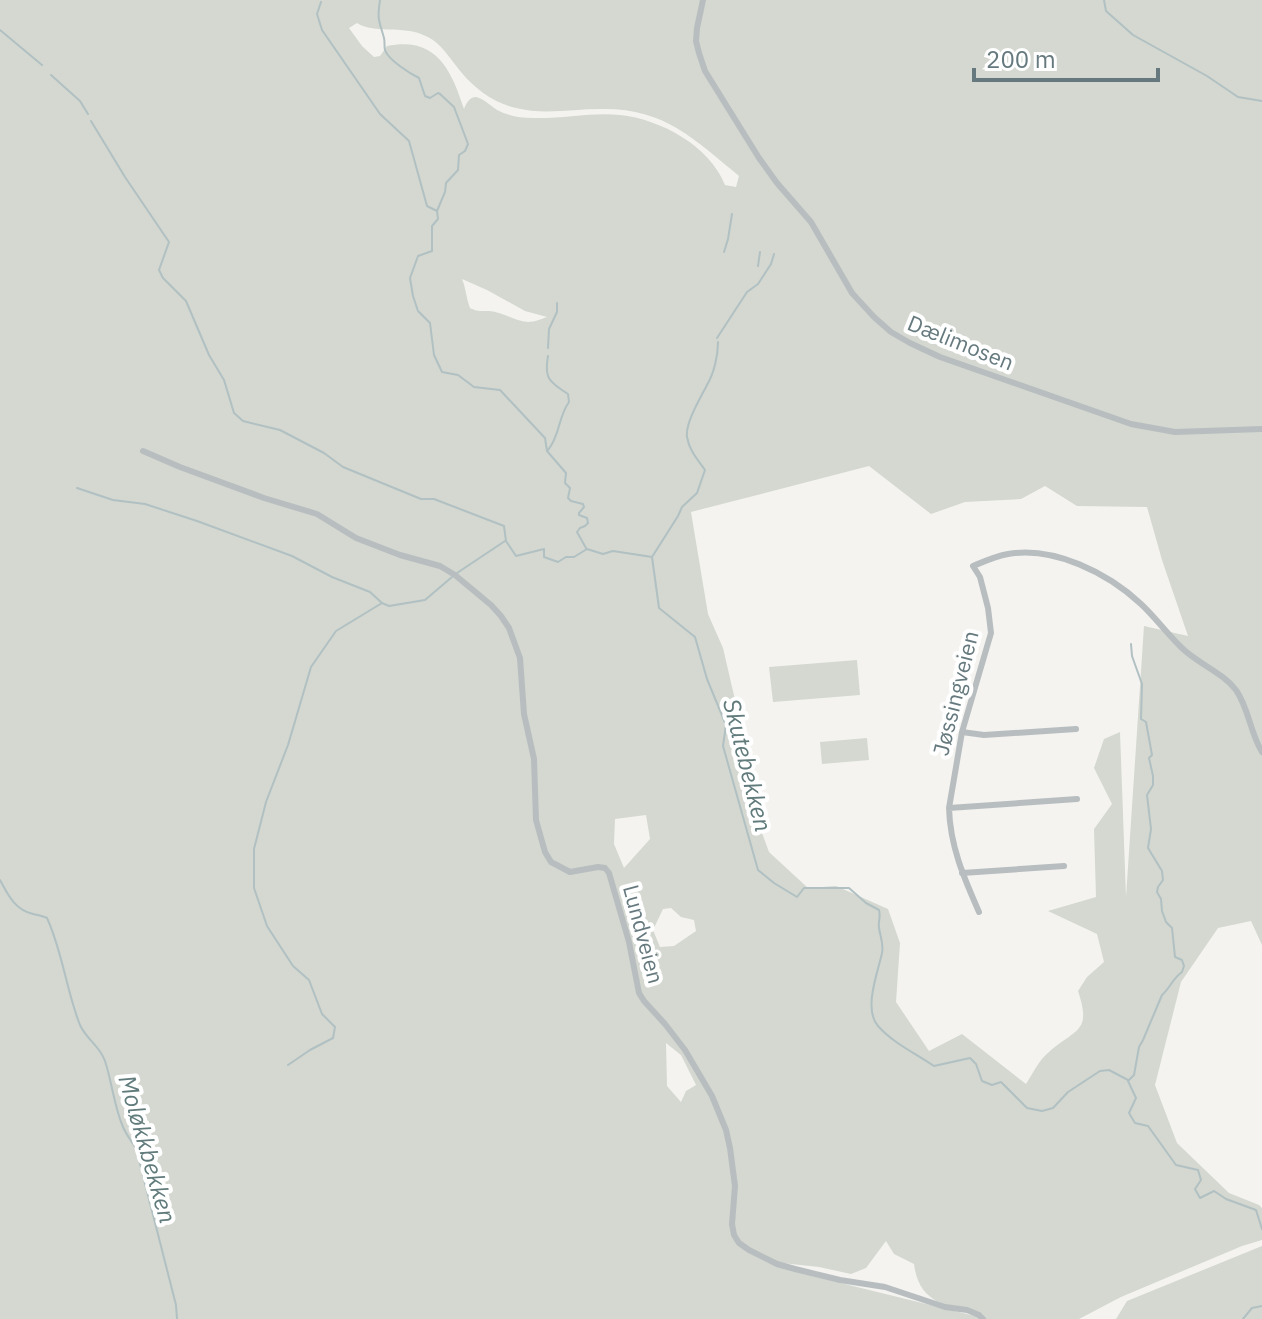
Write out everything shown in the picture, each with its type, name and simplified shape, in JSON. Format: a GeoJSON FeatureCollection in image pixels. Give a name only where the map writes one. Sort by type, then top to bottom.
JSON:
{"type":"FeatureCollection","features":[{"type":"Feature","properties":{"kind":"street","name":"Dælimosen"},"geometry":{"type":"LineString","coordinates":[[703,0],[696,41],[705,71],[759,158],[811,222],[852,293],[891,332],[940,357],[1131,424],[1175,432],[1262,429]]}},
{"type":"Feature","properties":{"kind":"street","name":"Lundveien"},"geometry":{"type":"LineString","coordinates":[[143,451],[264,498],[317,514],[356,538],[440,566],[491,605],[509,628],[520,658],[524,714],[534,759],[536,820],[540,842],[551,862],[560,868],[570,872],[598,867],[605,868],[609,873],[629,942],[639,993],[685,1050],[712,1096],[726,1130],[735,1186],[732,1224],[739,1243],[795,1269],[885,1287],[945,1307],[967,1310],[983,1319]]}},
{"type":"Feature","properties":{"kind":"street","name":"Jøssingveien"},"geometry":{"type":"LineString","coordinates":[[979,912],[962,873],[949,808],[962,732],[991,633],[980,577],[973,566],[1009,554],[1037,552],[1076,563],[1108,581],[1140,603],[1186,652],[1232,685],[1244,705],[1262,752]]}},
{"type":"Feature","properties":{"kind":"street"},"geometry":{"type":"LineString","coordinates":[[962,732],[984,735],[1076,729]]}},
{"type":"Feature","properties":{"kind":"street"},"geometry":{"type":"LineString","coordinates":[[949,808],[1077,799]]}},
{"type":"Feature","properties":{"kind":"street"},"geometry":{"type":"LineString","coordinates":[[962,873],[1064,866]]}},
{"type":"Feature","properties":{"kind":"shaded area"},"geometry":{"type":"Polygon","coordinates":[[[0,0],[1262,0],[1262,945],[1251,921],[1218,928],[1181,982],[1155,1085],[1177,1143],[1229,1193],[1262,1208],[1262,1240],[1121,1297],[1079,1319],[0,1319],[0,0]],[[357,23],[349,28],[374,57],[380,56],[387,46],[404,44],[429,51],[447,69],[464,109],[470,99],[476,97],[497,110],[519,117],[609,114],[651,122],[696,147],[718,171],[725,185],[736,187],[739,176],[692,138],[660,120],[623,110],[537,111],[508,106],[479,90],[441,47],[423,35],[403,30],[374,29],[357,23]],[[462,279],[470,308],[528,322],[547,317],[525,311],[462,279]],[[869,466],[691,512],[708,614],[723,648],[745,743],[735,760],[769,852],[808,888],[836,886],[888,909],[900,943],[896,1002],[929,1051],[962,1034],[1026,1084],[1045,1055],[1079,1028],[1083,1015],[1078,991],[1087,977],[1104,962],[1097,934],[1048,911],[1096,897],[1094,829],[1112,804],[1094,768],[1104,739],[1120,732],[1126,897],[1144,626],[1188,636],[1147,507],[1077,506],[1045,486],[1021,499],[965,502],[931,514],[869,466]],[[646,815],[615,819],[614,844],[624,868],[650,839],[646,815]],[[671,908],[663,909],[653,930],[660,947],[674,946],[696,931],[694,920],[681,917],[671,908]],[[666,1043],[667,1086],[681,1102],[686,1091],[696,1085],[681,1055],[666,1043]],[[886,1241],[866,1268],[851,1274],[782,1263],[804,1274],[977,1315],[944,1305],[928,1295],[921,1287],[914,1264],[894,1254],[886,1241]]]}},
{"type":"Feature","properties":{"kind":"shaded area"},"geometry":{"type":"Polygon","coordinates":[[[857,660],[860,695],[773,702],[769,667],[857,660]]]}},
{"type":"Feature","properties":{"kind":"shaded area"},"geometry":{"type":"Polygon","coordinates":[[[867,738],[869,760],[822,764],[820,742],[867,738]]]}},
{"type":"Feature","properties":{"kind":"shaded area"},"geometry":{"type":"Polygon","coordinates":[[[1262,1246],[1262,1319],[1116,1319],[1127,1301],[1262,1246]]]}},
{"type":"Feature","properties":{"kind":"waterway"},"geometry":{"type":"LineString","coordinates":[[380,0],[379,20],[387,54],[419,78],[425,96],[430,98],[438,93],[454,107],[468,144],[459,155],[458,170],[446,183],[437,211]]}},
{"type":"Feature","properties":{"kind":"waterway"},"geometry":{"type":"LineString","coordinates":[[1104,0],[1106,11],[1133,35],[1238,97],[1262,101]]}},
{"type":"Feature","properties":{"kind":"waterway"},"geometry":{"type":"LineString","coordinates":[[321,2],[317,14],[322,30],[380,114],[409,141],[427,206],[437,211],[438,219],[432,226],[432,251],[418,256],[410,278],[418,311],[430,323],[434,355],[442,372],[458,375],[474,387],[500,390],[545,438],[547,451],[566,473],[565,483],[570,488],[568,498],[583,504],[579,515],[587,518],[588,523],[577,532],[586,548]]}},
{"type":"Feature","properties":{"kind":"waterway","name":"Skutebekken"},"geometry":{"type":"LineString","coordinates":[[0,30],[42,65]]}},
{"type":"Feature","properties":{"kind":"waterway","name":"Skutebekken"},"geometry":{"type":"LineString","coordinates":[[51,75],[80,101],[88,114]]}},
{"type":"Feature","properties":{"kind":"waterway","name":"Skutebekken"},"geometry":{"type":"LineString","coordinates":[[91,121],[169,242],[159,270],[186,301],[209,355],[224,380],[234,413],[243,421],[280,430],[324,453],[343,467],[421,499],[434,499],[504,526],[506,541],[516,556],[544,549],[544,557],[558,562],[587,549],[603,554],[613,551],[652,557],[659,608],[695,637],[707,679],[726,725],[723,746],[758,870],[797,897],[804,888],[849,888],[879,910],[882,950],[872,1010],[874,1019],[884,1032],[934,1066],[970,1058],[976,1064],[982,1081],[992,1085],[1001,1082],[1027,1108],[1042,1111],[1053,1108],[1068,1092],[1100,1071],[1109,1070],[1128,1080]]}},
{"type":"Feature","properties":{"kind":"waterway"},"geometry":{"type":"LineString","coordinates":[[724,252],[732,214]]}},
{"type":"Feature","properties":{"kind":"waterway"},"geometry":{"type":"LineString","coordinates":[[758,266],[760,252]]}},
{"type":"Feature","properties":{"kind":"waterway"},"geometry":{"type":"LineString","coordinates":[[717,338],[747,292],[758,284],[774,254]]}},
{"type":"Feature","properties":{"kind":"waterway"},"geometry":{"type":"LineString","coordinates":[[548,348],[549,329],[557,312],[557,303]]}},
{"type":"Feature","properties":{"kind":"waterway"},"geometry":{"type":"LineString","coordinates":[[652,557],[682,507],[697,493],[705,470],[694,455],[687,431],[714,370],[718,342]]}},
{"type":"Feature","properties":{"kind":"waterway"},"geometry":{"type":"LineString","coordinates":[[548,356],[549,379],[568,394],[569,402],[548,450]]}},
{"type":"Feature","properties":{"kind":"waterway"},"geometry":{"type":"LineString","coordinates":[[77,488],[113,500],[145,504],[292,556],[370,592],[389,606],[425,600],[452,577]]}},
{"type":"Feature","properties":{"kind":"waterway"},"geometry":{"type":"LineString","coordinates":[[457,573],[505,541]]}},
{"type":"Feature","properties":{"kind":"waterway"},"geometry":{"type":"LineString","coordinates":[[288,1065],[333,1038],[335,1027],[322,1014],[309,980],[293,966],[267,926],[254,888],[254,849],[266,802],[288,745],[311,667],[336,631],[382,603]]}},
{"type":"Feature","properties":{"kind":"waterway"},"geometry":{"type":"LineString","coordinates":[[1129,1080],[1134,1075],[1139,1047],[1162,995],[1184,966],[1182,960],[1175,957],[1172,928],[1166,922],[1157,892],[1163,880],[1162,871],[1148,848],[1151,829],[1147,795],[1153,785],[1149,758],[1152,755],[1146,722],[1141,719],[1142,684],[1131,644]]}},
{"type":"Feature","properties":{"kind":"waterway","name":"Moløkkbekken"},"geometry":{"type":"LineString","coordinates":[[0,880],[17,905],[27,912],[47,918],[80,1025],[105,1061],[120,1119],[136,1148],[177,1319]]}},
{"type":"Feature","properties":{"kind":"waterway"},"geometry":{"type":"LineString","coordinates":[[1128,1081],[1136,1098],[1129,1113],[1135,1123],[1148,1126],[1176,1165],[1198,1170],[1201,1180],[1195,1189],[1200,1198],[1214,1191],[1256,1210],[1262,1229]]}},
{"type":"Feature","properties":{"kind":"waterway"},"geometry":{"type":"LineString","coordinates":[[1243,1319],[1252,1308],[1262,1306]]}}]}
